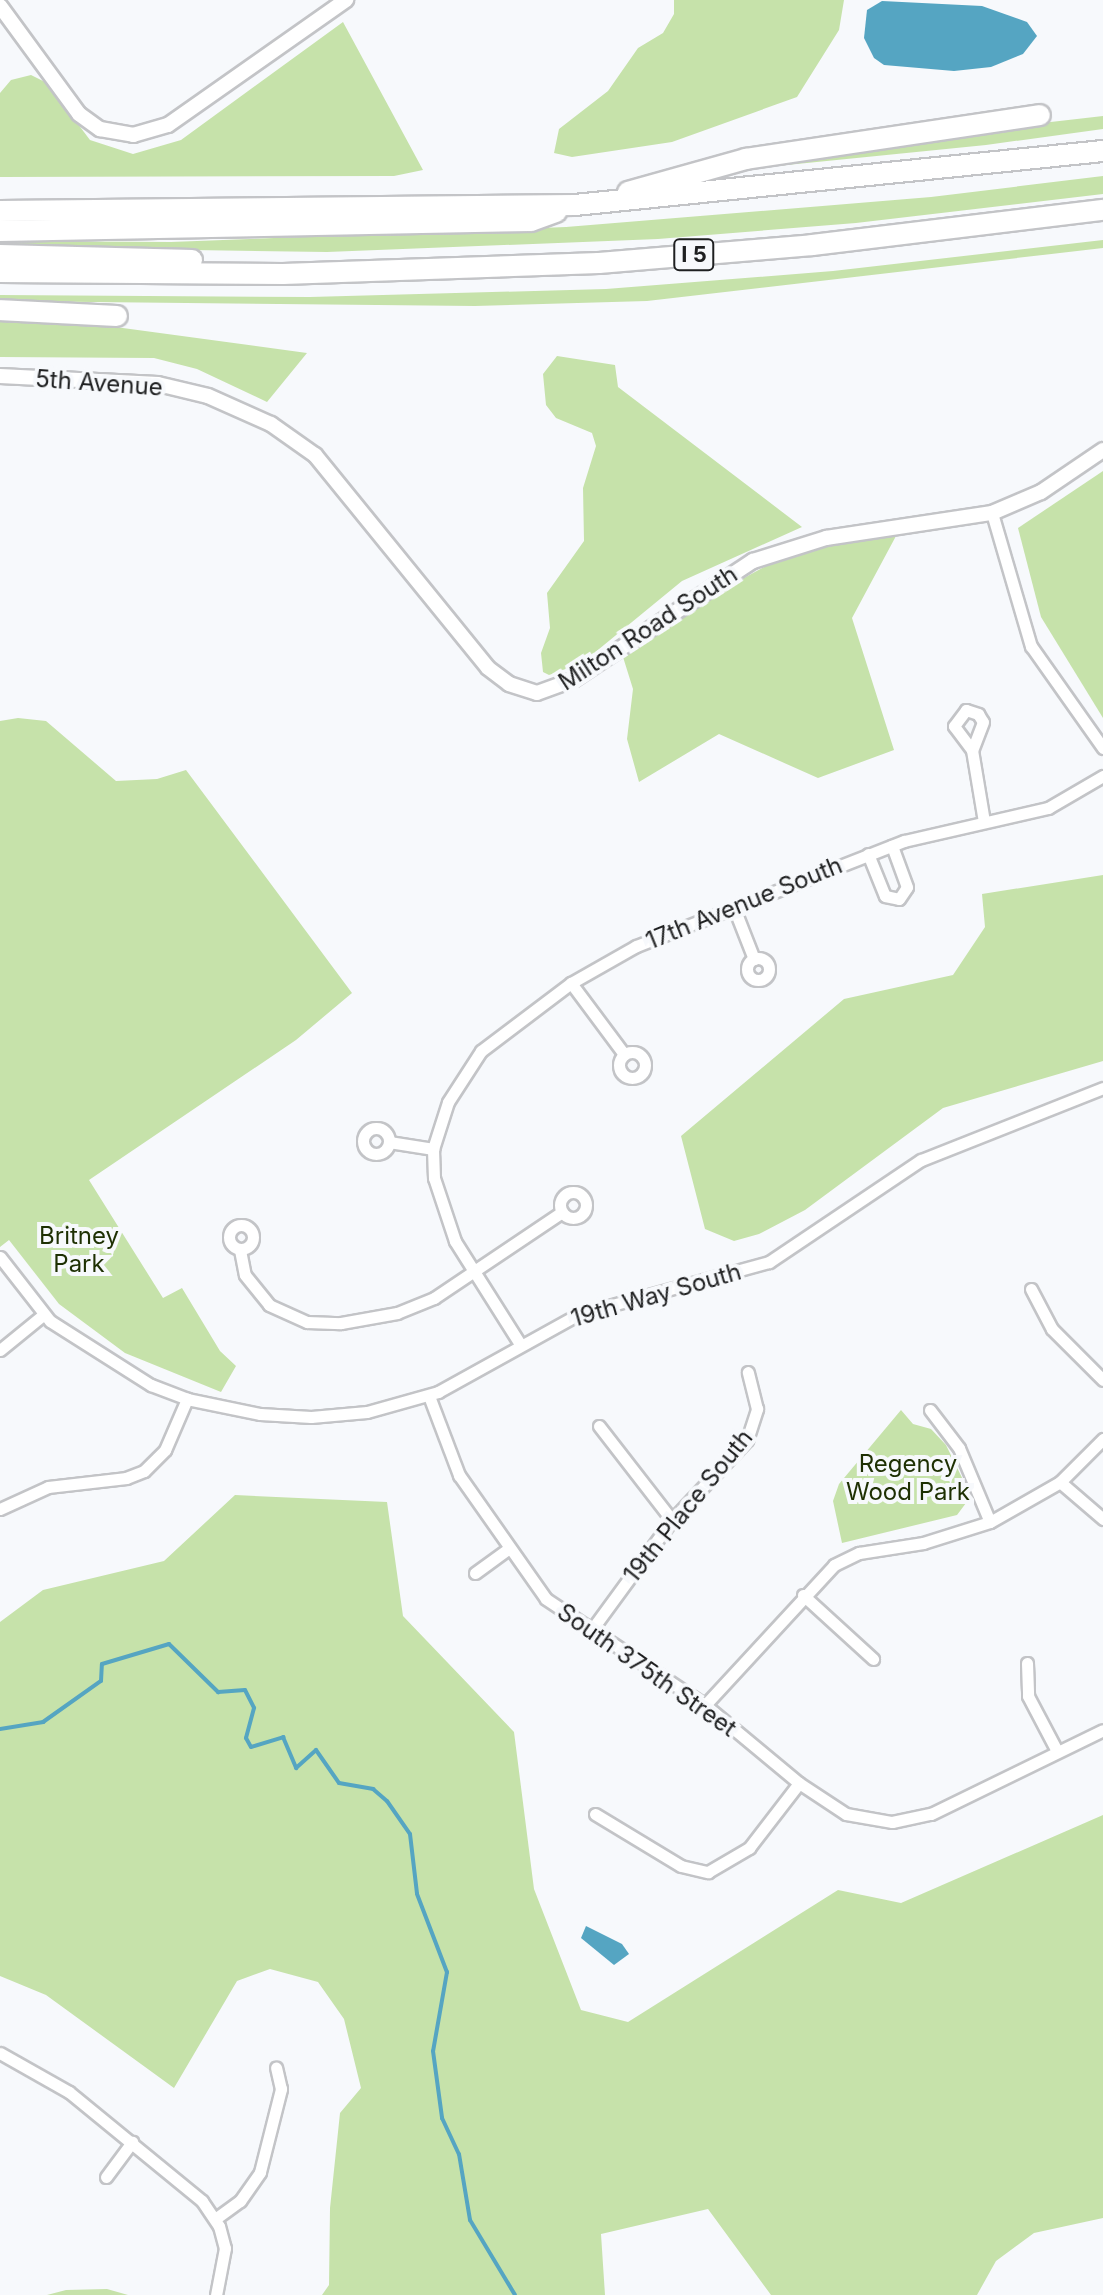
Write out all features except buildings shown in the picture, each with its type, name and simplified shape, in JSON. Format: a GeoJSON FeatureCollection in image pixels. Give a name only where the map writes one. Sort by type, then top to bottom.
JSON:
{"type":"FeatureCollection","features":[{"type":"Feature","properties":{"kind":"highway"},"geometry":{"type":"LineString","coordinates":[[0,231],[531,221],[724,163],[1040,115]]}},
{"type":"Feature","properties":{"kind":"highway"},"geometry":{"type":"LineString","coordinates":[[0,211],[585,204],[731,193],[1103,151]]}},
{"type":"Feature","properties":{"kind":"highway","name":"I 5"},"geometry":{"type":"LineString","coordinates":[[0,272],[283,274],[599,263],[812,245],[1103,210]]}},
{"type":"Feature","properties":{"kind":"highway","name":"I 5"},"geometry":{"type":"LineString","coordinates":[[0,255],[227,261],[283,274]]}},
{"type":"Feature","properties":{"kind":"highway"},"geometry":{"type":"LineString","coordinates":[[0,310],[117,316]]}},
{"type":"Feature","properties":{"kind":"street"},"geometry":{"type":"LineString","coordinates":[[0,6],[87,121],[122,135],[146,135],[168,125],[346,0]]}},
{"type":"Feature","properties":{"kind":"street","name":"5th Avenue"},"geometry":{"type":"LineString","coordinates":[[0,376],[158,384],[208,396],[271,424],[315,455],[351,500]]}},
{"type":"Feature","properties":{"kind":"street","name":"Milton Road South"},"geometry":{"type":"LineString","coordinates":[[351,500],[488,668],[509,684],[537,693],[573,680],[715,582],[768,555],[842,534],[992,513],[1041,492],[1103,450]]}},
{"type":"Feature","properties":{"kind":"street"},"geometry":{"type":"LineString","coordinates":[[992,513],[1031,646],[1103,748]]}},
{"type":"Feature","properties":{"kind":"street"},"geometry":{"type":"LineString","coordinates":[[972,750],[984,822]]}},
{"type":"Feature","properties":{"kind":"street","name":"17th Avenue South"},"geometry":{"type":"LineString","coordinates":[[433,1149],[458,1081],[481,1051],[571,983],[636,946],[868,854],[1048,808],[1103,776]]}},
{"type":"Feature","properties":{"kind":"street"},"geometry":{"type":"LineString","coordinates":[[868,854],[885,896],[899,899],[907,887],[892,846]]}},
{"type":"Feature","properties":{"kind":"street"},"geometry":{"type":"LineString","coordinates":[[734,908],[754,959]]}},
{"type":"Feature","properties":{"kind":"street"},"geometry":{"type":"LineString","coordinates":[[571,983],[624,1054]]}},
{"type":"Feature","properties":{"kind":"street","name":"19th Way South"},"geometry":{"type":"LineString","coordinates":[[0,1257],[43,1315],[112,1364],[187,1399],[237,1411],[311,1417],[367,1412],[429,1396],[520,1344],[611,1303],[769,1262],[815,1236],[921,1160],[1103,1088]]}},
{"type":"Feature","properties":{"kind":"street"},"geometry":{"type":"LineString","coordinates":[[389,1142],[433,1149],[438,1199],[455,1241],[520,1344]]}},
{"type":"Feature","properties":{"kind":"street"},"geometry":{"type":"LineString","coordinates":[[240,1250],[245,1275],[265,1301],[292,1318],[315,1324],[350,1322],[415,1307],[562,1212]]}},
{"type":"Feature","properties":{"kind":"street"},"geometry":{"type":"LineString","coordinates":[[1031,1289],[1052,1329],[1103,1380]]}},
{"type":"Feature","properties":{"kind":"street"},"geometry":{"type":"LineString","coordinates":[[0,1350],[43,1315]]}},
{"type":"Feature","properties":{"kind":"street","name":"19th Place South"},"geometry":{"type":"LineString","coordinates":[[590,1632],[672,1520],[749,1436],[757,1406],[748,1372]]}},
{"type":"Feature","properties":{"kind":"street","name":"South 375th Street"},"geometry":{"type":"LineString","coordinates":[[429,1396],[459,1475],[546,1599],[590,1632],[705,1705],[829,1806],[860,1819],[911,1820],[1057,1751]]}},
{"type":"Feature","properties":{"kind":"street"},"geometry":{"type":"LineString","coordinates":[[0,1509],[48,1487],[126,1478],[144,1471],[165,1450],[187,1399]]}},
{"type":"Feature","properties":{"kind":"street"},"geometry":{"type":"LineString","coordinates":[[930,1410],[959,1448],[990,1522]]}},
{"type":"Feature","properties":{"kind":"street"},"geometry":{"type":"LineString","coordinates":[[599,1426],[672,1520]]}},
{"type":"Feature","properties":{"kind":"street"},"geometry":{"type":"LineString","coordinates":[[705,1705],[803,1595],[834,1565],[859,1553],[923,1543],[990,1522],[1060,1482],[1103,1439]]}},
{"type":"Feature","properties":{"kind":"street"},"geometry":{"type":"LineString","coordinates":[[1060,1482],[1103,1519]]}},
{"type":"Feature","properties":{"kind":"street"},"geometry":{"type":"LineString","coordinates":[[475,1573],[508,1549]]}},
{"type":"Feature","properties":{"kind":"street"},"geometry":{"type":"LineString","coordinates":[[803,1595],[873,1659]]}},
{"type":"Feature","properties":{"kind":"street"},"geometry":{"type":"LineString","coordinates":[[1027,1663],[1028,1696],[1057,1751],[1103,1730]]}},
{"type":"Feature","properties":{"kind":"street"},"geometry":{"type":"LineString","coordinates":[[595,1814],[693,1871],[716,1870],[742,1854],[799,1783]]}},
{"type":"Feature","properties":{"kind":"street"},"geometry":{"type":"LineString","coordinates":[[0,2053],[52,2080],[188,2188],[215,2219],[226,2261],[216,2295]]}},
{"type":"Feature","properties":{"kind":"street"},"geometry":{"type":"LineString","coordinates":[[215,2219],[240,2201],[260,2172],[281,2089],[276,2068]]}},
{"type":"Feature","properties":{"kind":"street"},"geometry":{"type":"LineString","coordinates":[[106,2177],[132,2142]]}},
{"type":"Feature","properties":{"kind":"green space"},"geometry":{"type":"Polygon","coordinates":[[[674,0],[844,0],[839,30],[797,97],[672,142],[572,157],[554,153],[559,129],[608,91],[638,48],[663,33],[674,14],[674,0]]]}},
{"type":"Feature","properties":{"kind":"green space"},"geometry":{"type":"Polygon","coordinates":[[[343,22],[423,170],[394,176],[0,177],[0,93],[11,80],[31,75],[47,83],[90,140],[133,154],[181,140],[343,22]]]}},
{"type":"Feature","properties":{"kind":"green space"},"geometry":{"type":"Polygon","coordinates":[[[1103,116],[1103,129],[986,145],[756,168],[728,166],[818,149],[1103,116]]]}},
{"type":"Feature","properties":{"kind":"green space"},"geometry":{"type":"Polygon","coordinates":[[[1103,176],[1103,194],[856,223],[658,239],[327,252],[0,247],[0,241],[171,242],[566,227],[931,197],[1103,176]]]}},
{"type":"Feature","properties":{"kind":"green space"},"geometry":{"type":"Polygon","coordinates":[[[1103,240],[1103,248],[647,301],[475,306],[0,301],[0,295],[310,297],[606,289],[833,271],[1103,240]]]}},
{"type":"Feature","properties":{"kind":"green space"},"geometry":{"type":"Polygon","coordinates":[[[0,321],[108,326],[307,353],[267,402],[197,369],[154,358],[0,357],[0,321]]]}},
{"type":"Feature","properties":{"kind":"green space"},"geometry":{"type":"Polygon","coordinates":[[[557,356],[615,365],[618,387],[802,527],[682,581],[582,663],[549,675],[543,672],[541,653],[550,628],[547,593],[584,541],[583,488],[596,446],[592,433],[556,418],[546,405],[543,374],[557,356]]]}},
{"type":"Feature","properties":{"kind":"green space"},"geometry":{"type":"Polygon","coordinates":[[[1103,471],[1103,718],[1041,617],[1018,528],[1103,471]]]}},
{"type":"Feature","properties":{"kind":"green space"},"geometry":{"type":"Polygon","coordinates":[[[896,536],[852,618],[894,750],[818,778],[719,734],[639,782],[627,739],[633,689],[623,657],[684,611],[786,555],[825,544],[896,536]]]}},
{"type":"Feature","properties":{"kind":"green space","name":"Britney Park"},"geometry":{"type":"Polygon","coordinates":[[[18,718],[46,721],[116,781],[157,779],[186,770],[352,993],[296,1040],[89,1180],[163,1298],[182,1288],[220,1351],[236,1366],[221,1392],[125,1353],[59,1304],[9,1240],[0,1247],[0,721],[18,718]]]}},
{"type":"Feature","properties":{"kind":"green space"},"geometry":{"type":"Polygon","coordinates":[[[1103,875],[1103,1061],[943,1108],[805,1210],[759,1234],[734,1241],[705,1229],[681,1136],[844,999],[953,975],[985,927],[982,894],[1103,875]]]}},
{"type":"Feature","properties":{"kind":"green space","name":"Regency Wood Park"},"geometry":{"type":"Polygon","coordinates":[[[901,1410],[913,1424],[931,1429],[946,1445],[967,1488],[966,1503],[957,1515],[842,1543],[833,1501],[839,1484],[901,1410]]]}},
{"type":"Feature","properties":{"kind":"green space"},"geometry":{"type":"Polygon","coordinates":[[[235,1495],[387,1502],[403,1616],[514,1732],[534,1889],[581,2010],[628,2022],[838,1890],[901,1903],[1103,1815],[1103,2218],[1034,2233],[996,2261],[977,2295],[771,2295],[708,2209],[601,2234],[605,2295],[322,2295],[329,2285],[330,2208],[340,2113],[361,2088],[344,2019],[318,1982],[270,1969],[237,1981],[174,2088],[46,1995],[0,1976],[0,1622],[43,1590],[164,1561],[235,1495]]]}},
{"type":"Feature","properties":{"kind":"green space"},"geometry":{"type":"Polygon","coordinates":[[[107,2289],[128,2295],[47,2295],[66,2290],[107,2289]]]}},
{"type":"Feature","properties":{"kind":"water"},"geometry":{"type":"Polygon","coordinates":[[[882,1],[982,6],[1027,22],[1037,36],[1023,54],[991,67],[954,71],[884,65],[874,58],[864,38],[867,10],[882,1]]]}},
{"type":"Feature","properties":{"kind":"water"},"geometry":{"type":"Polygon","coordinates":[[[586,1926],[622,1944],[629,1954],[614,1965],[581,1938],[586,1926]]]}},
{"type":"Feature","properties":{"kind":"waterway"},"geometry":{"type":"LineString","coordinates":[[0,1729],[43,1722],[101,1681],[102,1664],[169,1644],[218,1692],[245,1690],[254,1708],[246,1738],[251,1747],[283,1737],[296,1768],[316,1750],[339,1783],[373,1789],[387,1801],[410,1834],[417,1894],[447,1972],[433,2051],[442,2118],[459,2154],[470,2220],[515,2295]]}}]}
